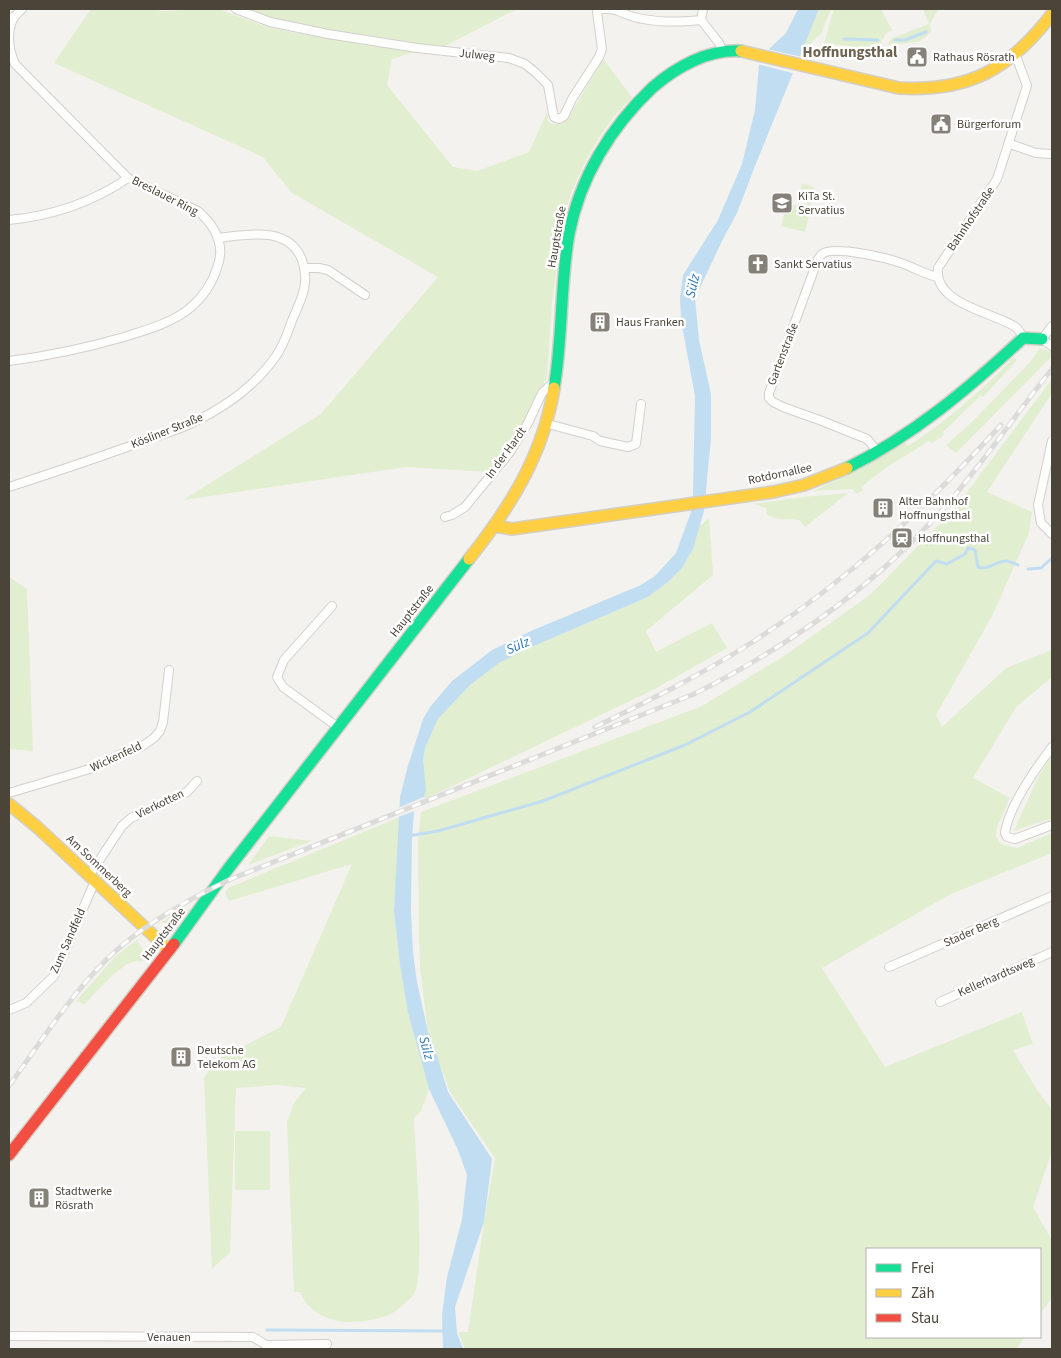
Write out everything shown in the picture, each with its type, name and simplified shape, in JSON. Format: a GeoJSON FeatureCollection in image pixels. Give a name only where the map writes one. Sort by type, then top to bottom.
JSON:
{"type":"FeatureCollection","features":[{"type":"Feature","properties":{"kind":"main road","name":"Hauptstraße"},"geometry":{"type":"LineString","coordinates":[[9,1155],[169,950],[227,870],[494,526],[524,480],[548,424],[557,380],[569,236],[575,209],[587,177],[602,150],[619,124],[653,86],[695,60],[723,52],[739,50],[886,86],[920,89],[951,86],[964,83],[989,72],[1016,56],[1033,39],[1052,14]]}},
{"type":"Feature","properties":{"kind":"main road","name":"Rotdornallee"},"geometry":{"type":"LineString","coordinates":[[494,526],[512,529],[707,502],[802,486],[842,471],[878,452],[931,418],[960,395],[1023,338]]}},
{"type":"Feature","properties":{"kind":"main road"},"geometry":{"type":"LineString","coordinates":[[1023,338],[1042,339]]}},
{"type":"Feature","properties":{"kind":"main road","name":"Am Sommerberg"},"geometry":{"type":"LineString","coordinates":[[9,804],[27,817],[169,950]]}},
{"type":"Feature","properties":{"kind":"street"},"geometry":{"type":"LineString","coordinates":[[12,18],[22,9]]}},
{"type":"Feature","properties":{"kind":"street","name":"Julweg"},"geometry":{"type":"LineString","coordinates":[[236,9],[270,22],[328,34],[418,48],[509,58],[525,64],[548,85],[552,113],[554,117],[559,119],[564,116],[602,49],[597,12],[600,9],[648,20],[675,22],[701,20]]}},
{"type":"Feature","properties":{"kind":"street"},"geometry":{"type":"LineString","coordinates":[[703,9],[701,20],[719,43],[723,52]]}},
{"type":"Feature","properties":{"kind":"street","name":"Breslauer Ring"},"geometry":{"type":"LineString","coordinates":[[12,18],[9,32],[10,52],[15,64],[128,178],[198,211],[210,224],[218,238]]}},
{"type":"Feature","properties":{"kind":"street","name":"Bahnhofstraße"},"geometry":{"type":"LineString","coordinates":[[936,277],[938,268],[997,179],[1010,144],[1027,86],[1016,56]]}},
{"type":"Feature","properties":{"kind":"street"},"geometry":{"type":"LineString","coordinates":[[1010,144],[1036,153],[1052,154]]}},
{"type":"Feature","properties":{"kind":"street"},"geometry":{"type":"LineString","coordinates":[[9,220],[40,215],[72,206],[109,191],[128,178]]}},
{"type":"Feature","properties":{"kind":"street"},"geometry":{"type":"LineString","coordinates":[[9,361],[47,356],[98,345],[175,318],[196,302],[209,286],[220,259],[218,238],[258,234],[282,238],[299,254],[304,268],[328,270],[365,295]]}},
{"type":"Feature","properties":{"kind":"street","name":"Gartenstraße"},"geometry":{"type":"LineString","coordinates":[[878,452],[867,439],[783,407],[769,398],[769,393],[818,258],[823,252],[844,250],[892,260],[936,277]]}},
{"type":"Feature","properties":{"kind":"street","name":"Kösliner Straße"},"geometry":{"type":"LineString","coordinates":[[9,487],[193,423],[239,394],[265,370],[277,355],[304,293],[306,279],[304,268]]}},
{"type":"Feature","properties":{"kind":"street"},"geometry":{"type":"LineString","coordinates":[[936,277],[941,287],[949,294],[1014,326],[1019,330],[1023,338]]}},
{"type":"Feature","properties":{"kind":"street"},"geometry":{"type":"LineString","coordinates":[[1052,326],[1042,339],[1052,346]]}},
{"type":"Feature","properties":{"kind":"street","name":"In der Hardt"},"geometry":{"type":"LineString","coordinates":[[445,517],[452,516],[465,507],[510,452],[528,424],[542,393],[557,380]]}},
{"type":"Feature","properties":{"kind":"street"},"geometry":{"type":"LineString","coordinates":[[548,424],[593,436],[600,441],[628,447],[636,444],[641,404]]}},
{"type":"Feature","properties":{"kind":"street"},"geometry":{"type":"LineString","coordinates":[[1052,441],[1038,506],[1040,523],[1052,534]]}},
{"type":"Feature","properties":{"kind":"street"},"geometry":{"type":"LineString","coordinates":[[332,606],[284,660],[276,677],[283,687],[339,728]]}},
{"type":"Feature","properties":{"kind":"street","name":"Wickenfeld"},"geometry":{"type":"LineString","coordinates":[[9,794],[96,767],[154,738],[163,722],[169,670]]}},
{"type":"Feature","properties":{"kind":"street"},"geometry":{"type":"LineString","coordinates":[[1052,747],[1034,769],[1018,800],[1005,833],[1007,837],[1016,839],[1052,825]]}},
{"type":"Feature","properties":{"kind":"street","name":"Vierkotten"},"geometry":{"type":"LineString","coordinates":[[92,878],[122,826],[131,818],[187,792],[197,781]]}},
{"type":"Feature","properties":{"kind":"street","name":"Zum Sandfeld"},"geometry":{"type":"LineString","coordinates":[[9,1010],[26,1003],[54,976],[92,878]]}},
{"type":"Feature","properties":{"kind":"street","name":"Stader Berg"},"geometry":{"type":"LineString","coordinates":[[889,967],[1052,896]]}},
{"type":"Feature","properties":{"kind":"street","name":"Kellerhardtsweg"},"geometry":{"type":"LineString","coordinates":[[940,1002],[1052,952]]}},
{"type":"Feature","properties":{"kind":"street","name":"Venauen"},"geometry":{"type":"LineString","coordinates":[[9,1336],[253,1338],[266,1345],[327,1344]]}},
{"type":"Feature","properties":{"kind":"green space"},"geometry":{"type":"Polygon","coordinates":[[[91,9],[146,9],[164,11],[218,9],[267,27],[414,52],[392,59],[387,85],[453,167],[477,171],[529,152],[547,112],[548,121],[552,124],[568,119],[603,59],[632,97],[612,119],[599,138],[586,160],[571,193],[563,220],[552,304],[547,377],[520,431],[489,472],[406,467],[183,500],[321,414],[438,277],[292,193],[263,157],[54,63],[91,9]]]}},
{"type":"Feature","properties":{"kind":"green space"},"geometry":{"type":"Polygon","coordinates":[[[244,9],[517,9],[443,47],[329,30],[271,19],[244,9]]]}},
{"type":"Feature","properties":{"kind":"green space"},"geometry":{"type":"Polygon","coordinates":[[[819,9],[831,9],[821,34],[812,41],[810,58],[799,57],[819,9]]]}},
{"type":"Feature","properties":{"kind":"green space"},"geometry":{"type":"Polygon","coordinates":[[[834,9],[881,9],[892,30],[886,33],[875,54],[868,55],[869,49],[824,43],[834,9]]]}},
{"type":"Feature","properties":{"kind":"green space"},"geometry":{"type":"Polygon","coordinates":[[[923,9],[938,9],[930,24],[931,32],[919,42],[887,45],[892,38],[929,24],[923,9]]]}},
{"type":"Feature","properties":{"kind":"green space"},"geometry":{"type":"Polygon","coordinates":[[[802,183],[815,188],[805,232],[781,226],[786,208],[789,208],[790,204],[806,207],[809,193],[800,191],[802,183]]]}},
{"type":"Feature","properties":{"kind":"green space"},"geometry":{"type":"Polygon","coordinates":[[[1040,348],[1052,352],[1052,356],[956,453],[946,445],[972,422],[1030,362],[1040,348]]]}},
{"type":"Feature","properties":{"kind":"green space"},"geometry":{"type":"Polygon","coordinates":[[[1014,357],[1017,360],[983,397],[981,395],[943,432],[944,435],[932,443],[929,441],[887,467],[861,487],[863,490],[857,494],[852,489],[813,491],[862,468],[905,443],[908,446],[922,437],[974,396],[1014,357]]]}},
{"type":"Feature","properties":{"kind":"green space"},"geometry":{"type":"Polygon","coordinates":[[[1052,379],[1052,393],[987,492],[1032,512],[1029,533],[992,616],[936,715],[942,727],[1006,668],[1052,650],[1052,677],[1017,706],[973,778],[1010,798],[997,827],[996,837],[1001,844],[1017,848],[1052,833],[1052,853],[951,894],[822,968],[885,1067],[1022,1012],[1033,1044],[1013,1050],[1037,1090],[1052,1110],[1052,1151],[1033,1207],[1052,1241],[1052,1297],[1041,1314],[1041,1248],[866,1248],[866,1338],[1024,1338],[1016,1349],[465,1349],[458,1332],[468,1332],[495,1158],[450,1092],[428,1032],[420,968],[418,841],[421,812],[702,706],[787,654],[870,595],[955,508],[1052,379]]]}},
{"type":"Feature","properties":{"kind":"green space"},"geometry":{"type":"Polygon","coordinates":[[[848,493],[805,527],[799,520],[778,519],[766,514],[766,508],[754,504],[803,497],[848,493]]]}},
{"type":"Feature","properties":{"kind":"green space"},"geometry":{"type":"Polygon","coordinates":[[[709,518],[713,575],[646,631],[656,652],[712,623],[727,648],[653,690],[423,800],[425,748],[438,719],[470,685],[499,663],[529,648],[648,597],[682,568],[693,549],[699,527],[709,518]]]}},
{"type":"Feature","properties":{"kind":"green space"},"geometry":{"type":"Polygon","coordinates":[[[9,577],[27,589],[33,751],[9,749],[9,577]]]}},
{"type":"Feature","properties":{"kind":"green space"},"geometry":{"type":"Polygon","coordinates":[[[1052,756],[1052,818],[1014,831],[1038,777],[1052,756]]]}},
{"type":"Feature","properties":{"kind":"green space"},"geometry":{"type":"Polygon","coordinates":[[[400,817],[394,911],[408,1013],[429,1089],[421,1111],[414,1118],[420,1238],[417,1282],[414,1294],[390,1314],[367,1321],[342,1322],[320,1314],[308,1305],[300,1292],[294,1292],[287,1122],[294,1103],[306,1088],[277,1085],[236,1088],[230,1252],[212,1269],[204,1078],[216,1060],[281,1027],[352,864],[229,901],[225,893],[228,888],[400,817]]]}},
{"type":"Feature","properties":{"kind":"green space"},"geometry":{"type":"Polygon","coordinates":[[[269,836],[312,841],[248,865],[269,836]]]}},
{"type":"Feature","properties":{"kind":"green space"},"geometry":{"type":"Polygon","coordinates":[[[190,909],[180,923],[170,926],[162,922],[180,910],[190,909]]]}},
{"type":"Feature","properties":{"kind":"green space"},"geometry":{"type":"Polygon","coordinates":[[[137,940],[145,954],[143,962],[132,962],[120,969],[85,1004],[76,1001],[116,956],[137,940]]]}},
{"type":"Feature","properties":{"kind":"green space"},"geometry":{"type":"Polygon","coordinates":[[[235,1131],[270,1131],[270,1190],[235,1190],[235,1131]]]}},
{"type":"Feature","properties":{"kind":"water","name":"Sülz"},"geometry":{"type":"Polygon","coordinates":[[[798,9],[819,9],[737,213],[695,298],[699,340],[711,394],[711,438],[704,511],[693,549],[682,568],[648,597],[529,648],[499,663],[470,685],[438,719],[425,748],[423,761],[426,790],[423,800],[414,812],[412,837],[411,911],[413,953],[417,982],[428,1032],[448,1092],[492,1159],[484,1222],[455,1307],[457,1333],[463,1349],[443,1349],[442,1315],[447,1277],[462,1219],[467,1175],[458,1150],[429,1089],[408,1013],[400,965],[394,911],[400,797],[407,769],[423,719],[430,707],[452,681],[492,650],[531,631],[641,585],[655,576],[676,553],[691,512],[693,495],[695,396],[681,320],[680,298],[683,275],[718,220],[742,164],[755,110],[759,65],[769,49],[786,33],[798,9]]]}},
{"type":"Feature","properties":{"kind":"pier"},"geometry":{"type":"Polygon","coordinates":[[[767,49],[802,57],[796,74],[757,64],[767,49]]]}},
{"type":"Feature","properties":{"kind":"pier"},"geometry":{"type":"Polygon","coordinates":[[[424,797],[426,801],[420,809],[398,817],[398,808],[424,797]]]}},
{"type":"Feature","properties":{"kind":"waterway"},"geometry":{"type":"LineString","coordinates":[[895,40],[905,40],[926,32]]}},
{"type":"Feature","properties":{"kind":"waterway"},"geometry":{"type":"LineString","coordinates":[[844,39],[878,40]]}},
{"type":"Feature","properties":{"kind":"waterway"},"geometry":{"type":"LineString","coordinates":[[408,836],[438,831],[543,801],[685,745],[750,712],[868,633],[936,561],[947,564],[965,554],[968,548],[975,550],[978,567],[985,568],[1006,561],[1018,565]]}},
{"type":"Feature","properties":{"kind":"waterway"},"geometry":{"type":"LineString","coordinates":[[1028,569],[1041,568],[1052,558]]}},
{"type":"Feature","properties":{"kind":"waterway"},"geometry":{"type":"LineString","coordinates":[[267,1330],[444,1331]]}},
{"type":"Feature","properties":{"kind":"railway"},"geometry":{"type":"LineString","coordinates":[[9,1086],[67,1005],[107,959],[150,924],[182,905],[231,879],[694,694],[762,657],[795,636],[858,590],[916,538],[971,475],[1052,369]]}},
{"type":"Feature","properties":{"kind":"railway"},"geometry":{"type":"LineString","coordinates":[[595,727],[732,655],[820,595],[914,515],[1001,425]]}},
{"type":"Feature","properties":{"kind":"traffic: fast"},"geometry":{"type":"LineString","coordinates":[[554,388],[569,234],[581,193],[599,154],[623,119],[661,80],[705,56],[729,51],[741,51]]}},
{"type":"Feature","properties":{"kind":"traffic: fast"},"geometry":{"type":"LineString","coordinates":[[847,468],[872,455],[918,426],[982,375],[1023,338],[1042,339]]}},
{"type":"Feature","properties":{"kind":"traffic: fast"},"geometry":{"type":"LineString","coordinates":[[174,944],[228,869],[469,559]]}},
{"type":"Feature","properties":{"kind":"traffic: slow"},"geometry":{"type":"LineString","coordinates":[[741,51],[899,88],[947,86],[967,81],[1004,63],[1036,33],[1052,14]]}},
{"type":"Feature","properties":{"kind":"traffic: slow"},"geometry":{"type":"LineString","coordinates":[[469,559],[498,519],[523,479],[542,436],[554,388]]}},
{"type":"Feature","properties":{"kind":"traffic: slow"},"geometry":{"type":"LineString","coordinates":[[494,526],[512,529],[773,492],[804,485],[847,468]]}},
{"type":"Feature","properties":{"kind":"traffic: slow"},"geometry":{"type":"LineString","coordinates":[[9,804],[37,827],[169,950]]}},
{"type":"Feature","properties":{"kind":"traffic: jam"},"geometry":{"type":"LineString","coordinates":[[9,1155],[174,944]]}},
{"type":"Feature","properties":{"kind":"place","name":"Rathaus Rösrath"},"geometry":{"type":"Point","coordinates":[917,57]}},
{"type":"Feature","properties":{"kind":"place","name":"Bürgerforum"},"geometry":{"type":"Point","coordinates":[941,124]}},
{"type":"Feature","properties":{"kind":"place","name":"KiTa St. Servatius"},"geometry":{"type":"Point","coordinates":[782,203]}},
{"type":"Feature","properties":{"kind":"place","name":"Sankt Servatius"},"geometry":{"type":"Point","coordinates":[758,264]}},
{"type":"Feature","properties":{"kind":"place","name":"Haus Franken"},"geometry":{"type":"Point","coordinates":[600,322]}},
{"type":"Feature","properties":{"kind":"place","name":"Alter Bahnhof Hoffnungsthal"},"geometry":{"type":"Point","coordinates":[883,508]}},
{"type":"Feature","properties":{"kind":"place","name":"Hoffnungsthal"},"geometry":{"type":"Point","coordinates":[902,538]}},
{"type":"Feature","properties":{"kind":"place","name":"Deutsche Telekom AG"},"geometry":{"type":"Point","coordinates":[181,1057]}},
{"type":"Feature","properties":{"kind":"place","name":"Stadtwerke Rösrath"},"geometry":{"type":"Point","coordinates":[39,1198]}},
{"type":"Feature","properties":{"kind":"district","name":"Hoffnungsthal"},"geometry":{"type":"Point","coordinates":[850,52]}}]}
